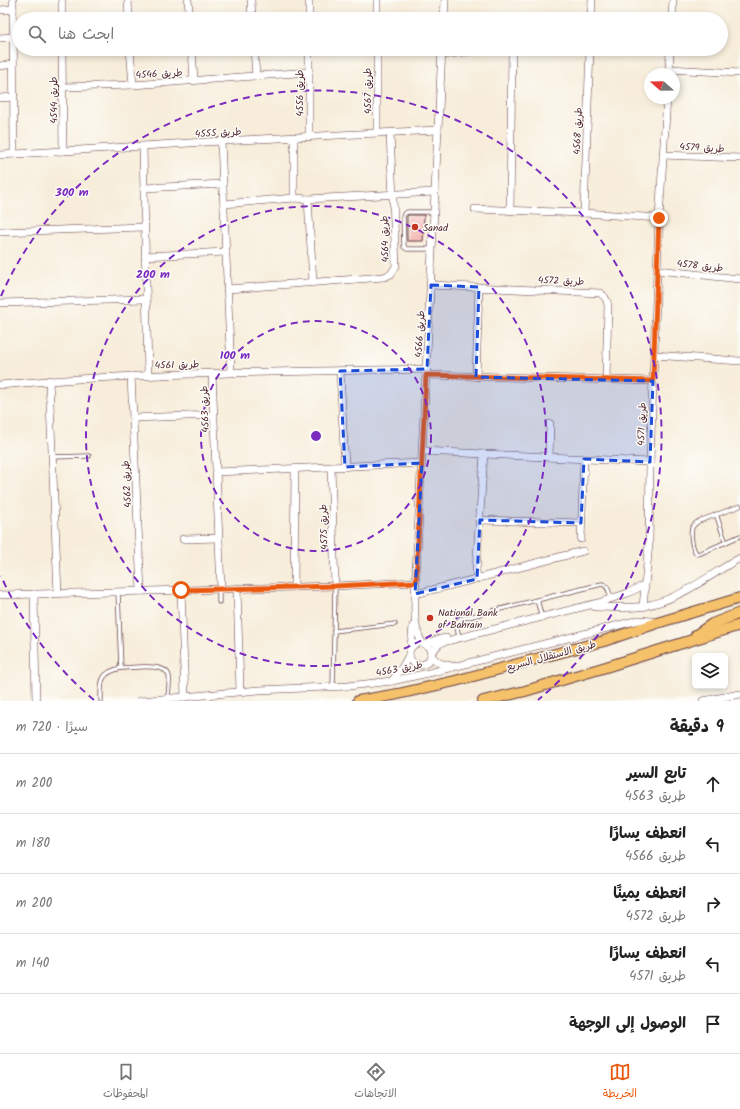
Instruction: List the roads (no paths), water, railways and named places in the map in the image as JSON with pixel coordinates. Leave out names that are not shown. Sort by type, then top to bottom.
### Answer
[{"type":"main road","name":"طريق الاستقلال السريع","points":[[358,701],[398,694],[508,667],[604,641],[656,623],[740,598]]},
{"type":"main road","points":[[687,640],[712,624],[740,613]]},
{"type":"main road","points":[[483,701],[525,691],[606,667],[687,640],[740,625]]},
{"type":"street","points":[[0,10],[14,9],[13,0]]},
{"type":"street","points":[[62,0],[62,12]]},
{"type":"street","points":[[128,0],[129,12]]},
{"type":"street","points":[[188,0],[189,12]]},
{"type":"street","points":[[251,0],[252,12]]},
{"type":"street","points":[[309,0],[309,12]]},
{"type":"street","points":[[377,0],[377,12]]},
{"type":"street","points":[[444,12],[445,0]]},
{"type":"street","points":[[591,12],[592,0]]},
{"type":"street","points":[[672,12],[673,0]]},
{"type":"street","points":[[0,38],[12,37]]},
{"type":"street","points":[[14,56],[14,154]]},
{"type":"street","name":"طريق 4544","points":[[62,56],[63,151]]},
{"type":"street","points":[[130,56],[132,85]]},
{"type":"street","points":[[192,56],[194,81]]},
{"type":"street","points":[[255,56],[256,76]]},
{"type":"street","name":"طريق 4556","points":[[309,56],[310,137]]},
{"type":"street","name":"طريق 4567","points":[[377,56],[377,134]]},
{"type":"street","name":"طريق 4566","points":[[411,647],[414,620],[423,451],[442,56]]},
{"type":"street","points":[[510,211],[512,56]]},
{"type":"street","name":"طريق 4568","points":[[584,213],[590,56]]},
{"type":"street","points":[[669,68],[670,56]]},
{"type":"street","points":[[0,66],[14,64]]},
{"type":"street","points":[[680,71],[740,73]]},
{"type":"street","name":"طريق 4546","points":[[63,87],[132,85],[309,72]]},
{"type":"street","points":[[0,98],[14,97]]},
{"type":"street","name":"طريق 4571","points":[[643,607],[649,543],[650,462],[659,218],[667,104]]},
{"type":"street","name":"طريق 4555","points":[[0,155],[438,130]]},
{"type":"street","name":"طريق 4564","points":[[227,289],[386,276],[393,272],[396,266],[390,133]]},
{"type":"street","points":[[294,138],[294,198]]},
{"type":"street","points":[[221,142],[231,372]]},
{"type":"street","points":[[143,147],[148,375]]},
{"type":"street","name":"طريق 4579","points":[[663,155],[740,158]]},
{"type":"street","points":[[144,188],[223,184]]},
{"type":"street","points":[[224,204],[294,198],[308,199],[435,192]]},
{"type":"street","points":[[308,199],[312,282]]},
{"type":"street","points":[[475,209],[584,213],[659,218]]},
{"type":"street","points":[[0,232],[144,227]]},
{"type":"street","points":[[145,256],[226,252]]},
{"type":"street","name":"طريق 4578","points":[[657,270],[740,279]]},
{"type":"street","name":"طريق 4572","points":[[431,285],[600,293],[607,300],[608,306],[606,380]]},
{"type":"street","points":[[476,376],[479,287]]},
{"type":"street","points":[[0,303],[146,299]]},
{"type":"street","points":[[654,355],[740,361]]},
{"type":"street","points":[[340,371],[345,467]]},
{"type":"street","name":"طريق 4561","points":[[0,385],[50,380],[231,372],[427,372]]},
{"type":"street","points":[[427,372],[476,376],[653,381]]},
{"type":"street","name":"طريق 4563","points":[[212,373],[220,589]]},
{"type":"street","name":"طريق 4562","points":[[131,376],[141,591]]},
{"type":"street","points":[[50,380],[58,594]]},
{"type":"street","points":[[133,418],[214,415]]},
{"type":"street","points":[[549,457],[550,424]]},
{"type":"street","points":[[423,451],[650,462]]},
{"type":"street","points":[[477,579],[484,454]]},
{"type":"street","points":[[581,538],[584,459]]},
{"type":"street","points":[[216,472],[422,463]]},
{"type":"street","name":"طريق 4575","points":[[331,468],[335,586]]},
{"type":"street","points":[[294,587],[295,469]]},
{"type":"street","points":[[480,520],[581,523]]},
{"type":"street","points":[[183,540],[219,538]]},
{"type":"street","points":[[415,594],[583,551]]},
{"type":"street","points":[[584,607],[643,607],[659,602],[678,595],[740,558]]},
{"type":"street","points":[[0,595],[335,586],[416,582]]},
{"type":"street","points":[[409,655],[411,661],[416,665],[419,666],[426,664],[430,659],[431,654],[439,644],[443,642],[584,607],[611,599],[644,585]]},
{"type":"street","points":[[237,588],[240,691]]},
{"type":"street","points":[[181,590],[185,697]]},
{"type":"street","points":[[34,594],[36,701]]},
{"type":"street","name":"طريق 4566","points":[[414,620],[417,632],[424,644]]},
{"type":"street","name":"طريق 4563","points":[[140,701],[240,691],[333,687],[392,681],[639,620],[656,623]]},
{"type":"street","points":[[392,681],[403,666],[409,655],[411,647],[416,644],[424,644],[441,638],[462,637]]},
{"type":"street","points":[[424,644],[429,647],[431,654],[439,663],[455,666]]},
{"type":"street","points":[[703,701],[740,694]]},
{"type":"lane","points":[[432,249],[407,249],[404,247],[403,217],[407,212],[434,212]]},
{"type":"lane","points":[[52,457],[90,456]]},
{"type":"lane","points":[[740,506],[699,521],[694,525],[692,532],[694,550],[699,554],[740,536]]},
{"type":"lane","points":[[716,514],[726,543]]},
{"type":"lane","points":[[462,637],[456,625],[458,620],[602,584],[606,585],[611,599]]},
{"type":"lane","points":[[333,687],[335,586]]},
{"type":"lane","points":[[219,602],[220,589]]},
{"type":"lane","points":[[118,592],[121,668]]},
{"type":"lane","points":[[537,600],[542,618]]},
{"type":"lane","points":[[334,630],[395,624]]},
{"type":"lane","points":[[101,701],[101,681],[106,674],[121,668],[158,667],[165,669],[169,675],[168,699]]},
{"type":"place","name":"Sanad","points":[[415,227]]},
{"type":"place","name":"National Bank of Bahrain","points":[[430,618]]}]
